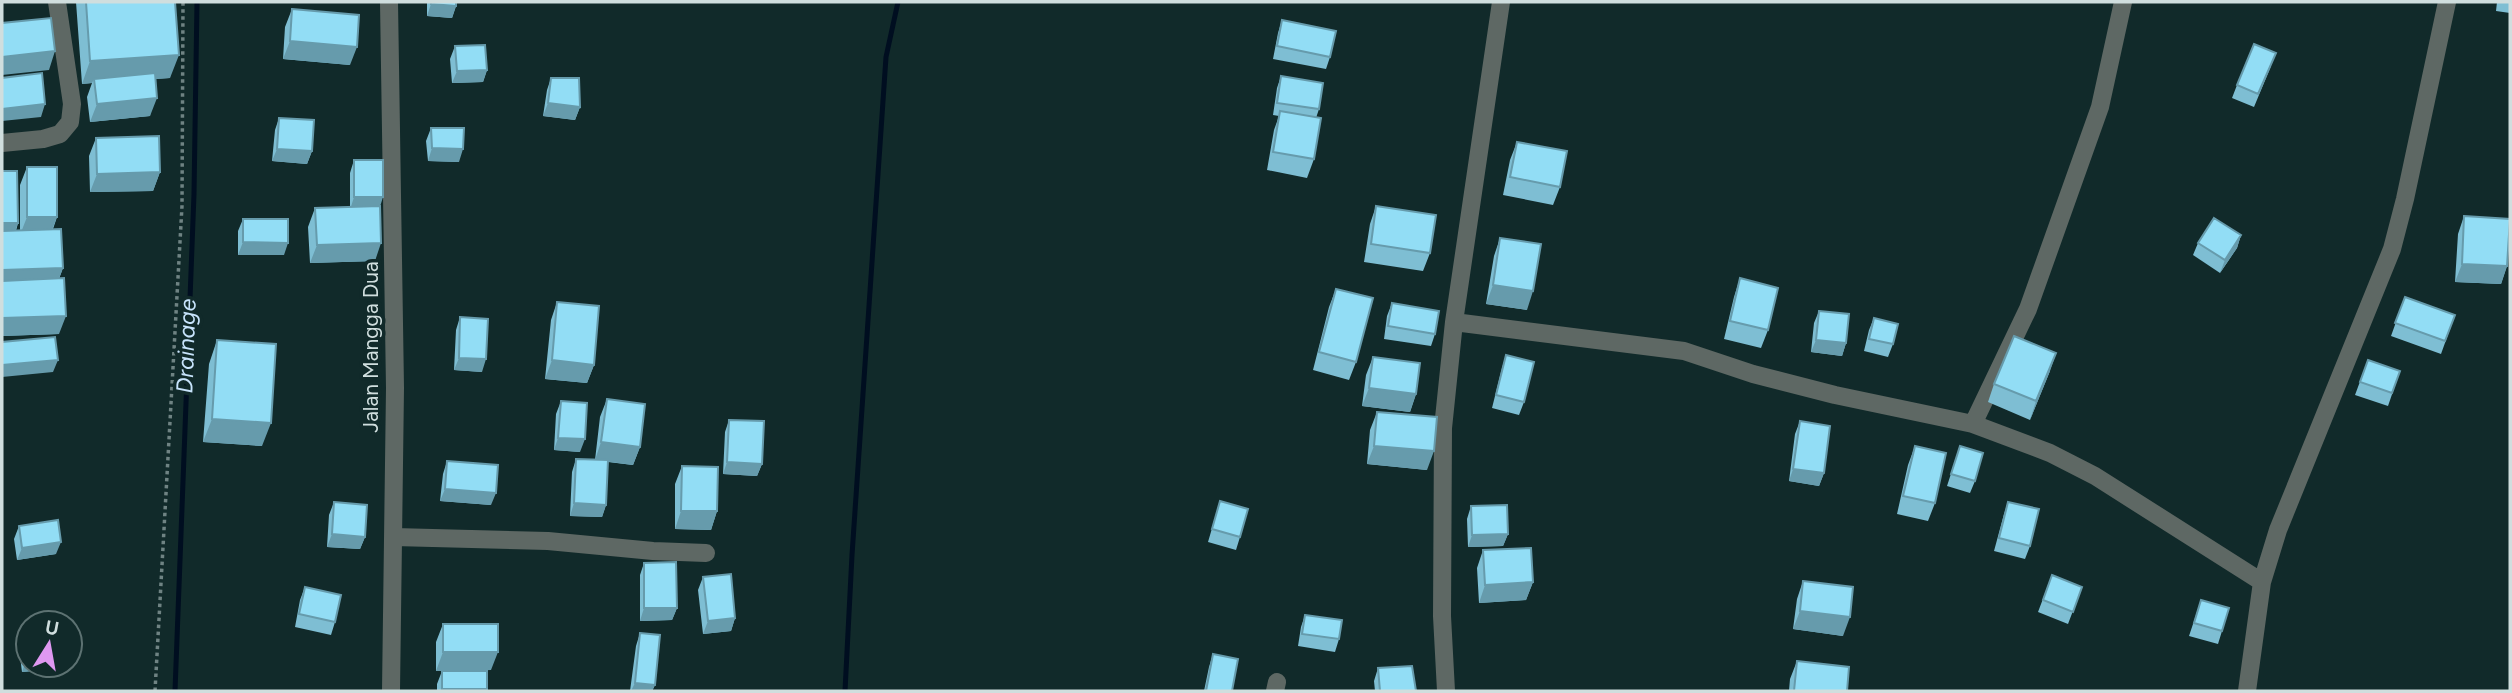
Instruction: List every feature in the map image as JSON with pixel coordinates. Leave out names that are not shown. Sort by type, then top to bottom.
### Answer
[{"type":"street","points":[[2,143],[43,139],[60,134],[70,122],[72,104],[57,2]]},
{"type":"street","name":"Jalan Mangga Dua","points":[[389,2],[395,388],[391,691]]},
{"type":"street","points":[[1446,691],[1442,616],[1443,428],[1454,322],[1501,2]]},
{"type":"street","points":[[1973,424],[2028,309],[2100,107],[2123,2]]},
{"type":"street","points":[[2247,691],[2262,582],[2278,530],[2392,249],[2447,2]]},
{"type":"street","points":[[1454,322],[1684,351],[1754,374],[1835,395],[1973,424],[2038,449],[2095,476],[2262,582]]},
{"type":"street","points":[[394,537],[548,541],[706,553]]},
{"type":"path","points":[[155,691],[182,206],[183,2]]},
{"type":"building","points":[[86,2],[175,2],[179,55],[90,61]]},
{"type":"building","points":[[456,2],[456,6],[431,4]]},
{"type":"building","points":[[292,9],[359,15],[357,47],[290,41]]},
{"type":"building","points":[[51,18],[55,51],[2,57],[2,23]]},
{"type":"building","points":[[1282,20],[1336,31],[1330,57],[1277,46]]},
{"type":"building","points":[[2254,44],[2276,53],[2258,94],[2237,85]]},
{"type":"building","points":[[485,45],[487,70],[457,71],[455,46]]},
{"type":"building","points":[[42,73],[45,104],[2,109],[2,78]]},
{"type":"building","points":[[155,73],[157,98],[97,104],[94,79]]},
{"type":"building","points":[[1281,76],[1323,83],[1319,109],[1277,103]]},
{"type":"building","points":[[551,78],[579,78],[580,107],[548,103]]},
{"type":"building","points":[[1280,111],[1321,118],[1314,159],[1273,152]]},
{"type":"building","points":[[279,118],[314,120],[312,151],[277,149]]},
{"type":"building","points":[[431,128],[464,128],[463,149],[432,148]]},
{"type":"building","points":[[159,136],[160,172],[97,174],[96,138]]},
{"type":"building","points":[[1517,142],[1567,151],[1560,187],[1510,177]]},
{"type":"building","points":[[354,160],[383,160],[383,197],[354,197]]},
{"type":"building","points":[[27,167],[57,167],[57,217],[27,217]]},
{"type":"building","points":[[2,171],[17,171],[18,223],[2,223]]},
{"type":"building","points":[[380,206],[381,243],[317,245],[315,208]]},
{"type":"building","points":[[1376,206],[1436,215],[1430,253],[1371,244]]},
{"type":"building","points":[[2464,216],[2510,219],[2507,266],[2462,264]]},
{"type":"building","points":[[2214,218],[2241,235],[2225,260],[2198,243]]},
{"type":"building","points":[[243,219],[288,219],[288,243],[243,242]]},
{"type":"building","points":[[61,229],[63,268],[2,270],[2,231]]},
{"type":"building","points":[[1500,238],[1541,244],[1533,291],[1493,285]]},
{"type":"building","points":[[64,278],[66,316],[2,318],[2,281]]},
{"type":"building","points":[[1740,278],[1778,288],[1768,330],[1730,321]]},
{"type":"building","points":[[1336,289],[1373,298],[1356,362],[1319,352]]},
{"type":"building","points":[[2405,297],[2455,315],[2445,341],[2395,323]]},
{"type":"building","points":[[557,302],[599,306],[594,365],[552,360]]},
{"type":"building","points":[[1392,303],[1439,311],[1435,334],[1388,326]]},
{"type":"building","points":[[1819,311],[1849,314],[1846,343],[1816,340]]},
{"type":"building","points":[[460,317],[488,319],[486,359],[459,358]]},
{"type":"building","points":[[1874,318],[1898,324],[1893,344],[1869,339]]},
{"type":"building","points":[[2014,336],[2056,353],[2036,401],[1994,384]]},
{"type":"building","points":[[55,337],[58,360],[2,365],[2,342]]},
{"type":"building","points":[[217,340],[276,344],[271,423],[212,419]]},
{"type":"building","points":[[1506,355],[1534,362],[1524,402],[1496,395]]},
{"type":"building","points":[[1373,357],[1420,363],[1416,394],[1369,388]]},
{"type":"building","points":[[2368,360],[2400,371],[2392,393],[2360,382]]},
{"type":"building","points":[[607,399],[645,404],[640,447],[601,442]]},
{"type":"building","points":[[561,401],[587,403],[585,439],[558,438]]},
{"type":"building","points":[[1377,412],[1437,417],[1434,451],[1374,446]]},
{"type":"building","points":[[729,420],[764,421],[762,464],[727,462]]},
{"type":"building","points":[[1800,421],[1830,426],[1824,473],[1793,469]]},
{"type":"building","points":[[1915,446],[1946,453],[1935,503],[1903,496]]},
{"type":"building","points":[[1960,446],[1983,453],[1975,481],[1951,474]]},
{"type":"building","points":[[576,459],[608,460],[606,505],[574,503]]},
{"type":"building","points":[[447,461],[498,465],[496,493],[445,489]]},
{"type":"building","points":[[682,466],[718,467],[717,511],[681,511]]},
{"type":"building","points":[[1220,501],[1248,509],[1240,537],[1212,529]]},
{"type":"building","points":[[334,502],[367,505],[365,537],[332,534]]},
{"type":"building","points":[[2008,502],[2039,509],[2030,546],[1999,538]]},
{"type":"building","points":[[1507,505],[1508,534],[1472,535],[1471,506]]},
{"type":"building","points":[[58,520],[61,542],[22,548],[19,526]]},
{"type":"building","points":[[1531,548],[1533,582],[1485,585],[1483,550]]},
{"type":"building","points":[[676,562],[677,608],[644,608],[644,563]]},
{"type":"building","points":[[731,574],[735,618],[708,621],[703,577]]},
{"type":"building","points":[[2052,575],[2082,587],[2073,612],[2043,600]]},
{"type":"building","points":[[1803,581],[1853,587],[1850,617],[1800,611]]},
{"type":"building","points":[[305,587],[341,595],[335,622],[299,614]]},
{"type":"building","points":[[2201,600],[2229,608],[2222,631],[2194,623]]},
{"type":"building","points":[[1305,615],[1342,620],[1339,639],[1302,634]]},
{"type":"building","points":[[443,624],[498,624],[498,652],[443,652]]},
{"type":"building","points":[[640,633],[660,635],[655,685],[635,683]]},
{"type":"building","points":[[1213,654],[1238,659],[1232,691],[1206,691]]},
{"type":"building","points":[[1797,661],[1849,667],[1847,691],[1794,691]]},
{"type":"building","points":[[1412,666],[1416,691],[1380,691],[1378,668]]},
{"type":"building","points":[[442,671],[487,671],[487,689],[442,689]]},
{"type":"waterway","name":"Drainage","points":[[175,691],[194,194],[197,2]]},
{"type":"waterway","points":[[845,691],[886,57],[898,2]]}]
